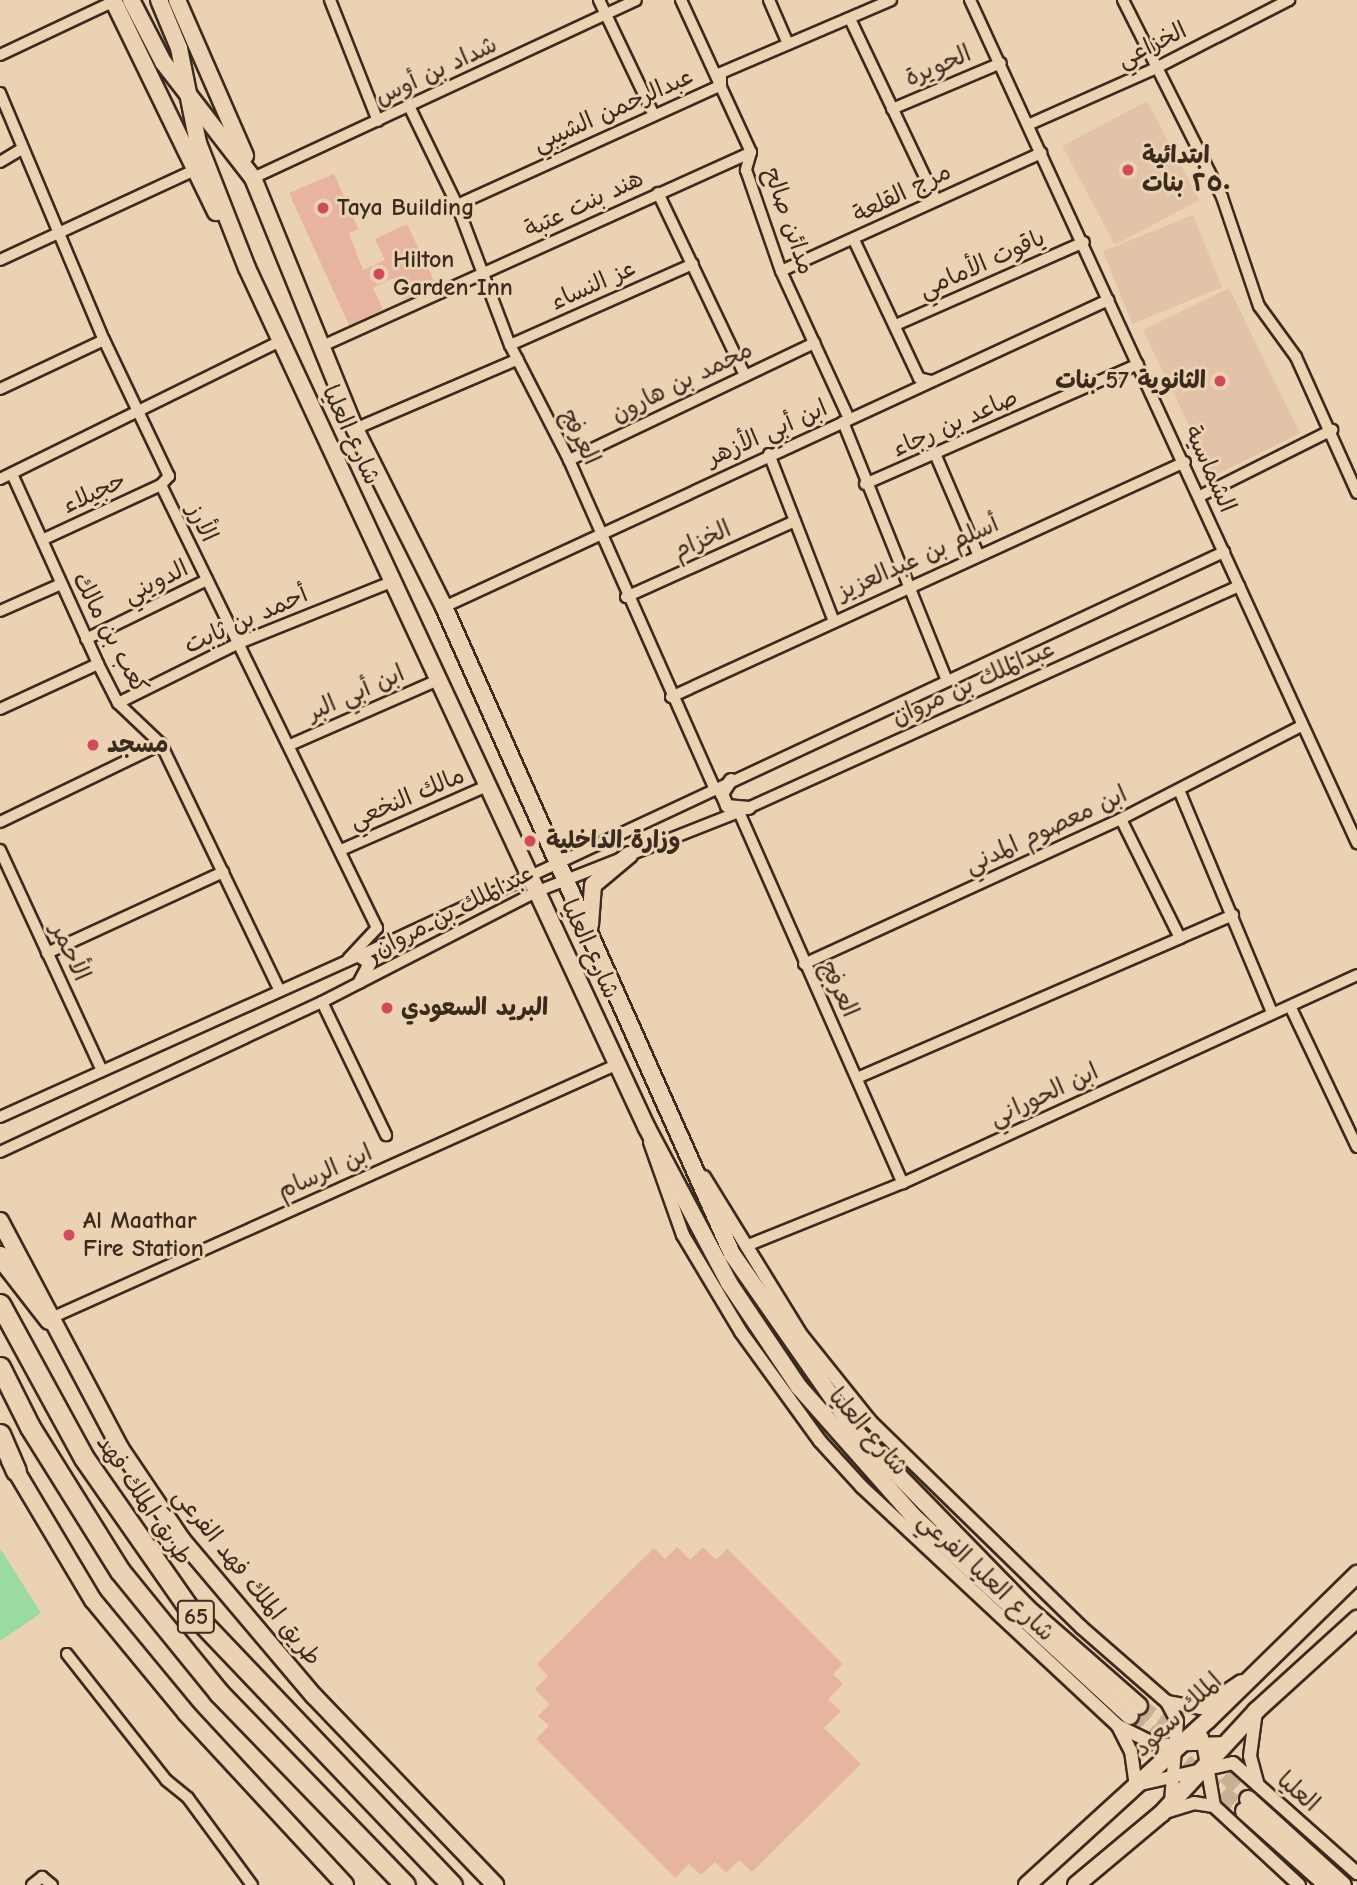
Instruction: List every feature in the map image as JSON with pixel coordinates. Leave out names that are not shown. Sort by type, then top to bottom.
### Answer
[{"type":"highway","points":[[0,1256],[49,1319]]},
{"type":"highway","name":"طريق الملك فهد","points":[[0,1304],[84,1458],[190,1610],[452,1885]]},
{"type":"highway","name":"65","points":[[0,1367],[30,1427],[120,1572],[219,1693],[405,1885]]},
{"type":"highway","points":[[0,1434],[16,1471]]},
{"type":"main road","points":[[114,0],[193,170],[247,268]]},
{"type":"main road","name":"شارع العليا","points":[[131,0],[154,48],[253,178],[355,429],[444,607],[732,1254],[857,1433],[1129,1716]]},
{"type":"main road","name":"شارع العليا","points":[[159,0],[174,32],[198,143],[247,268],[648,1128],[729,1283],[834,1430],[922,1525],[1129,1716]]},
{"type":"main road","points":[[177,0],[230,115],[253,178]]},
{"type":"main road","points":[[591,938],[588,904],[593,885],[629,855]]},
{"type":"main road","name":"طريق الملك فهد الفرعي","points":[[0,1221],[49,1319],[120,1448],[182,1540],[314,1696],[495,1885]]},
{"type":"main road","points":[[0,1444],[93,1600],[186,1713],[345,1885]]},
{"type":"main road","name":"الملك سعود","points":[[1027,1885],[1201,1726],[1357,1574]]},
{"type":"main road","name":"الملك سعود","points":[[1076,1885],[1166,1808],[1256,1711],[1357,1619]]},
{"type":"main road","points":[[1327,1885],[1246,1805],[1343,1885]]},
{"type":"street","points":[[0,55],[114,0]]},
{"type":"street","points":[[330,0],[378,121]]},
{"type":"street","points":[[599,0],[653,113]]},
{"type":"street","name":"شداد بن أوس","points":[[253,178],[636,0]]},
{"type":"street","name":"مدائن صالح","points":[[681,0],[751,152],[746,170],[781,271],[846,420],[865,484],[946,678]]},
{"type":"street","points":[[769,0],[788,44]]},
{"type":"street","name":"عبدالرحمن الشيبي","points":[[457,205],[653,113],[721,85],[720,73],[891,0]]},
{"type":"street","name":"الشماسية","points":[[970,0],[1030,124],[1108,300],[1185,462],[1301,726],[1357,843]]},
{"type":"street","points":[[1123,0],[1154,69],[1222,197],[1259,306],[1296,357],[1332,430],[1357,493]]},
{"type":"street","name":"الخزاعي","points":[[1030,124],[1154,69],[1289,0]]},
{"type":"street","points":[[850,19],[935,198]]},
{"type":"street","name":"الحويرة","points":[[892,109],[1001,63]]},
{"type":"street","name":"الأرز","points":[[0,93],[104,340],[141,408],[169,476],[161,485],[377,928],[354,958]]},
{"type":"street","name":"العرفج","points":[[409,106],[457,205],[510,345],[569,460],[626,597],[714,787]]},
{"type":"street","points":[[0,162],[22,149]]},
{"type":"street","name":"هند بنت عتبة","points":[[320,347],[751,152]]},
{"type":"street","name":"مرج القلعة","points":[[781,271],[855,240],[859,233],[935,198],[1041,153]]},
{"type":"street","points":[[0,260],[58,229],[193,170]]},
{"type":"street","points":[[658,193],[745,375]]},
{"type":"street","points":[[855,240],[898,324],[919,378],[931,381]]},
{"type":"street","name":"ياقوت الأمامي","points":[[898,324],[1084,242]]},
{"type":"street","name":"عز النساء","points":[[510,345],[693,264]]},
{"type":"street","name":"ابن أبي الأزهر","points":[[444,607],[600,531],[1108,300]]},
{"type":"street","points":[[0,389],[104,340]]},
{"type":"street","points":[[0,479],[282,340]]},
{"type":"street","name":"محمد بن هارون","points":[[569,460],[814,343]]},
{"type":"street","points":[[355,429],[518,359]]},
{"type":"street","name":"صاعد بن رجاء","points":[[865,484],[936,456],[1138,364]]},
{"type":"street","points":[[1200,496],[1332,430]]},
{"type":"street","points":[[769,454],[833,619]]},
{"type":"street","points":[[936,456],[978,554]]},
{"type":"street","name":"أسلم بن عبدالعزيز","points":[[671,697],[833,619],[1185,462]]},
{"type":"street","name":"كعب بن مالك","points":[[12,474],[44,539],[59,585],[118,703],[161,744],[279,989]]},
{"type":"street","name":"حجيلاء","points":[[44,539],[161,485]]},
{"type":"street","name":"الخزام","points":[[626,597],[795,521]]},
{"type":"street","name":"عبدالملك بن مروان","points":[[0,1117],[279,989],[354,958],[530,872],[1224,552]]},
{"type":"street","name":"الدويني","points":[[86,639],[207,580]]},
{"type":"street","name":"أحمد بن ثابت","points":[[118,703],[239,643],[394,581]]},
{"type":"street","points":[[0,611],[59,585]]},
{"type":"street","name":"عبدالملك بن مروان","points":[[0,1152],[322,1002],[538,891],[744,810],[1240,586]]},
{"type":"street","points":[[0,709],[98,664]]},
{"type":"street","name":"ابن أبي البر","points":[[290,745],[439,680]]},
{"type":"street","name":"ابن معصوم المدني","points":[[804,964],[1121,819],[1301,726]]},
{"type":"street","points":[[0,822],[161,744]]},
{"type":"street","points":[[731,780],[722,794],[727,806],[744,810]]},
{"type":"street","name":"مالك النخعي","points":[[341,850],[489,785]]},
{"type":"street","points":[[1180,790],[1272,1012]]},
{"type":"street","name":"العرفج","points":[[744,810],[804,964],[903,1183]]},
{"type":"street","points":[[1121,819],[1180,938]]},
{"type":"street","name":"الأحمر","points":[[0,850],[102,1071]]},
{"type":"street","points":[[47,953],[223,872]]},
{"type":"street","points":[[857,1078],[1233,915]]},
{"type":"street","points":[[354,958],[370,963],[360,982]]},
{"type":"street","name":"ابن الحوراني","points":[[746,1246],[903,1183],[1357,975]]},
{"type":"street","points":[[322,1002],[386,1135]]},
{"type":"street","points":[[1290,1006],[1357,1147]]},
{"type":"street","name":"ابن الرسام","points":[[49,1319],[618,1064]]},
{"type":"street","name":"شارع العليا الفرعي","points":[[687,1154],[802,1336],[885,1438],[1167,1702],[1177,1721],[1177,1746],[1174,1776],[1166,1808]]},
{"type":"street","points":[[66,1654],[166,1780],[188,1798],[252,1885]]},
{"type":"street","points":[[1167,1702],[1201,1708],[1262,1667]]},
{"type":"street","points":[[1256,1711],[1250,1756],[1258,1786]]},
{"type":"street","points":[[1129,1716],[1157,1745],[1228,1743]]},
{"type":"street","points":[[1129,1716],[1136,1785]]},
{"type":"street","points":[[1201,1726],[1204,1769],[1214,1806],[1299,1885]]},
{"type":"street","name":"العليا","points":[[1136,1785],[1233,1763],[1357,1873]]},
{"type":"street","points":[[1166,1808],[1194,1803],[1214,1806]]},
{"type":"street","points":[[32,1885],[42,1877],[52,1885]]},
{"type":"shaded area","name":"ابتدائية ٢٥٠ بنات","points":[[1147,101],[1200,200],[1115,245],[1062,146]]},
{"type":"shaded area","points":[[1193,215],[1222,287],[1132,324],[1103,251]]},
{"type":"shaded area","name":"الثانوية 57 بنات","points":[[1229,288],[1300,434],[1214,476],[1143,330]]},
{"type":"green space","points":[[0,1548],[41,1613],[0,1641]]},
{"type":"building","name":"Hilton Garden Inn","points":[[334,174],[358,229],[349,233],[363,270],[385,260],[375,239],[407,224],[436,285],[403,300],[394,278],[373,288],[383,310],[349,325],[289,193]]},
{"type":"building","points":[[677,1547],[690,1560],[703,1547],[716,1560],[727,1549],[843,1664],[833,1674],[843,1684],[828,1699],[841,1711],[824,1728],[861,1764],[752,1872],[739,1860],[726,1873],[715,1862],[701,1875],[689,1864],[675,1878],[536,1739],[549,1726],[538,1716],[550,1704],[535,1689],[548,1676],[537,1664],[654,1548],[665,1559]]},
{"type":"tunnel","points":[[1139,1706],[1186,1739]]},
{"type":"tunnel","points":[[1130,1716],[1244,1811]]},
{"type":"tunnel","points":[[1209,1758],[1248,1799]]},
{"type":"place","name":"ابتدائية ٢٥٠ بنات","points":[[1128,170]]},
{"type":"place","name":"Taya Building","points":[[323,208]]},
{"type":"place","name":"Hilton Garden Inn","points":[[379,274]]},
{"type":"place","name":"الثانوية 57 بنات","points":[[1220,381]]},
{"type":"place","name":"مسجد","points":[[93,745]]},
{"type":"place","name":"وزارة الداخلية","points":[[530,841]]},
{"type":"place","name":"البريد السعودي","points":[[387,1008]]},
{"type":"place","name":"Al Maathar Fire Station","points":[[69,1235]]}]
